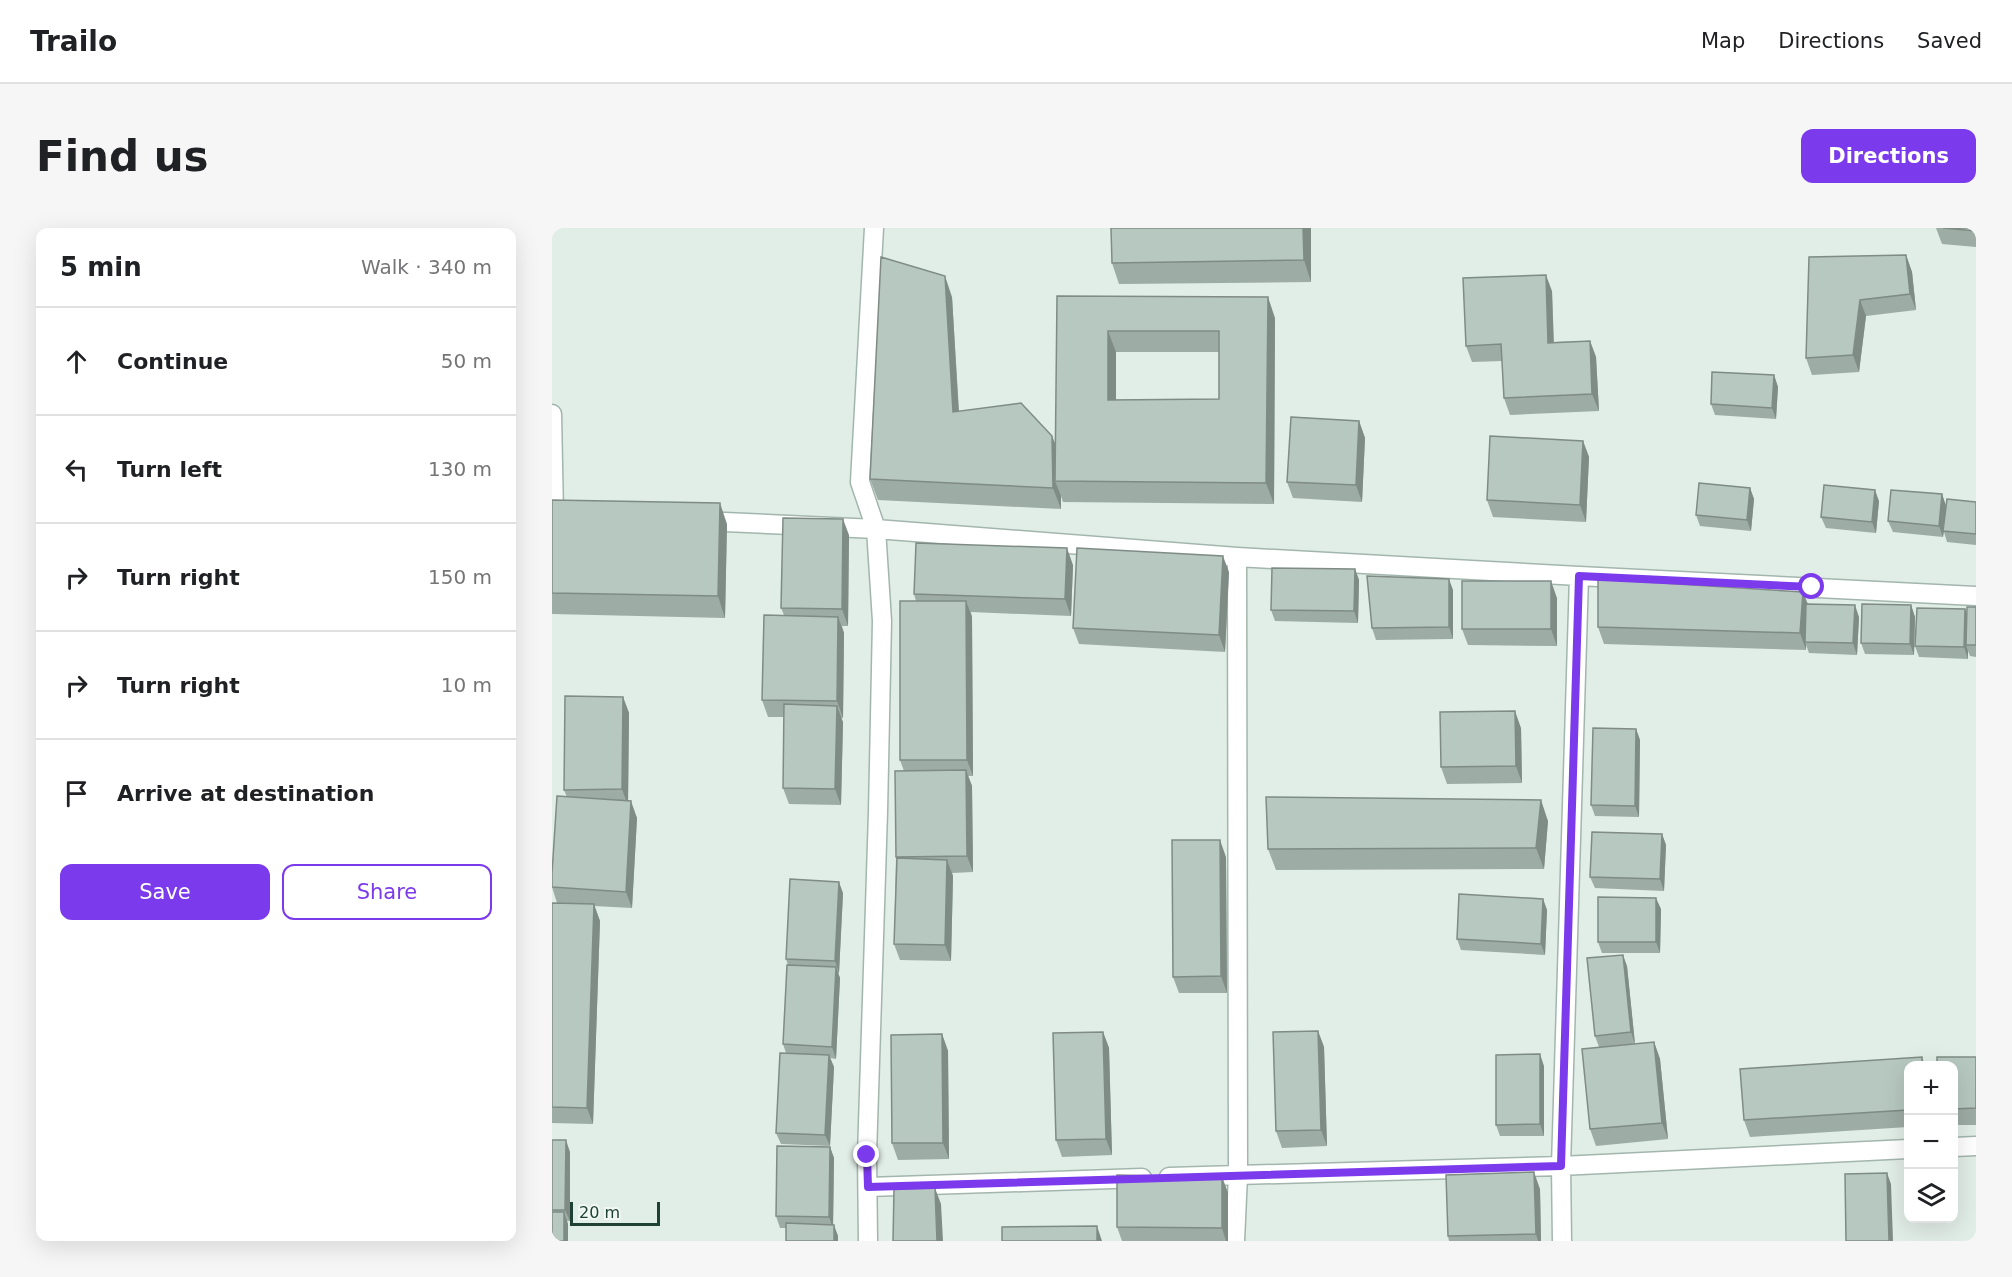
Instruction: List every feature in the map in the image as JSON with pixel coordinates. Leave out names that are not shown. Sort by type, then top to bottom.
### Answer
[{"type":"street","points":[[868,1241],[867,1155],[882,621],[876,529],[860,482],[874,228]]},
{"type":"street","points":[[552,414],[557,515]]},
{"type":"street","points":[[685,520],[876,529],[1237,557],[1976,596]]},
{"type":"street","points":[[1235,1241],[1238,1174],[1237,557]]},
{"type":"street","points":[[1562,1241],[1561,1166],[1579,576]]},
{"type":"street","points":[[1958,1147],[1976,1146]]},
{"type":"street","points":[[868,1187],[1561,1166],[1904,1149]]},
{"type":"building","points":[[1111,228],[1303,228],[1304,260],[1112,263]]},
{"type":"building","points":[[1943,228],[1976,228],[1976,231]]},
{"type":"building","points":[[1906,255],[1910,294],[1860,300],[1853,355],[1806,358],[1809,257]]},
{"type":"building","points":[[881,257],[945,276],[953,412],[1021,403],[1052,436],[1053,488],[870,479]]},
{"type":"building","points":[[1546,275],[1548,343],[1590,341],[1592,394],[1504,398],[1501,344],[1466,346],[1463,278]]},
{"type":"building","points":[[1057,296],[1268,297],[1266,483],[1055,481]],"holes":[[[1108,331],[1219,331],[1219,399],[1108,400]]]},
{"type":"building","points":[[1712,372],[1774,375],[1772,408],[1711,404]]},
{"type":"building","points":[[1291,417],[1359,421],[1356,485],[1287,482]]},
{"type":"building","points":[[1490,436],[1583,441],[1580,505],[1487,500]]},
{"type":"building","points":[[1699,483],[1750,488],[1747,520],[1696,515]]},
{"type":"building","points":[[1824,485],[1875,490],[1872,522],[1821,517]]},
{"type":"building","points":[[1891,490],[1942,494],[1939,526],[1888,521]]},
{"type":"building","points":[[1947,499],[1976,502],[1976,534],[1943,531]]},
{"type":"building","points":[[552,500],[720,503],[718,596],[552,593]]},
{"type":"building","points":[[783,518],[843,519],[842,609],[781,608]]},
{"type":"building","points":[[916,543],[1067,548],[1065,599],[914,594]]},
{"type":"building","points":[[1077,548],[1223,556],[1219,635],[1073,628]]},
{"type":"building","points":[[1272,568],[1355,569],[1354,611],[1271,610]]},
{"type":"building","points":[[1367,576],[1449,579],[1449,627],[1372,628]]},
{"type":"building","points":[[1598,579],[1803,592],[1800,633],[1598,627]]},
{"type":"building","points":[[1462,581],[1551,581],[1551,629],[1462,629]]},
{"type":"building","points":[[900,601],[966,601],[967,760],[900,760]]},
{"type":"building","points":[[1806,604],[1855,605],[1853,643],[1805,642]]},
{"type":"building","points":[[1862,604],[1911,605],[1910,644],[1861,643]]},
{"type":"building","points":[[1967,607],[1976,607],[1976,645],[1966,645]]},
{"type":"building","points":[[1917,608],[1965,609],[1964,647],[1915,646]]},
{"type":"building","points":[[764,615],[838,617],[837,701],[762,700]]},
{"type":"building","points":[[565,696],[623,697],[622,789],[564,790]]},
{"type":"building","points":[[784,704],[837,706],[835,789],[783,788]]},
{"type":"building","points":[[1515,711],[1516,766],[1441,767],[1440,712]]},
{"type":"building","points":[[1593,728],[1636,729],[1635,806],[1591,805]]},
{"type":"building","points":[[966,770],[967,856],[896,857],[895,771]]},
{"type":"building","points":[[557,796],[631,801],[626,892],[552,887]]},
{"type":"building","points":[[1266,797],[1541,800],[1536,848],[1268,849]]},
{"type":"building","points":[[1592,832],[1662,834],[1660,879],[1590,877]]},
{"type":"building","points":[[1172,840],[1220,840],[1221,976],[1173,977]]},
{"type":"building","points":[[897,858],[947,860],[945,945],[894,944]]},
{"type":"building","points":[[790,879],[839,882],[835,961],[786,959]]},
{"type":"building","points":[[1459,894],[1543,899],[1541,944],[1457,939]]},
{"type":"building","points":[[1598,897],[1656,898],[1656,942],[1598,942]]},
{"type":"building","points":[[552,903],[594,904],[587,1108],[552,1107]]},
{"type":"building","points":[[1623,955],[1631,1032],[1595,1036],[1587,958]]},
{"type":"building","points":[[787,965],[836,967],[832,1047],[783,1044]]},
{"type":"building","points":[[1318,1031],[1321,1130],[1276,1131],[1273,1032]]},
{"type":"building","points":[[1103,1032],[1106,1139],[1056,1140],[1053,1033]]},
{"type":"building","points":[[942,1034],[943,1143],[892,1143],[891,1035]]},
{"type":"building","points":[[1654,1042],[1662,1123],[1590,1129],[1582,1049]]},
{"type":"building","points":[[780,1053],[829,1055],[825,1135],[776,1133]]},
{"type":"building","points":[[1540,1054],[1540,1124],[1496,1125],[1496,1055]]},
{"type":"building","points":[[1922,1057],[1922,1061],[1904,1061],[1904,1110],[1744,1120],[1740,1069]]},
{"type":"building","points":[[1937,1057],[1976,1057],[1976,1108],[1958,1109],[1958,1061],[1937,1061]]},
{"type":"building","points":[[552,1140],[566,1140],[565,1210],[552,1210]]},
{"type":"building","points":[[777,1146],[830,1147],[829,1217],[776,1216]]},
{"type":"building","points":[[1534,1172],[1536,1234],[1448,1236],[1446,1175]]},
{"type":"building","points":[[1887,1173],[1889,1241],[1846,1241],[1845,1174]]},
{"type":"building","points":[[1117,1175],[1222,1177],[1222,1228],[1117,1227]]},
{"type":"building","points":[[935,1188],[937,1241],[893,1241],[894,1189]]},
{"type":"building","points":[[552,1212],[564,1212],[564,1241],[552,1241]]},
{"type":"building","points":[[786,1223],[834,1225],[834,1241],[786,1241]]},
{"type":"building","points":[[1097,1226],[1097,1241],[1002,1241],[1002,1227]]},
{"type":"route","points":[[867,1155],[868,1187],[1561,1166],[1579,576],[1812,587]]}]
